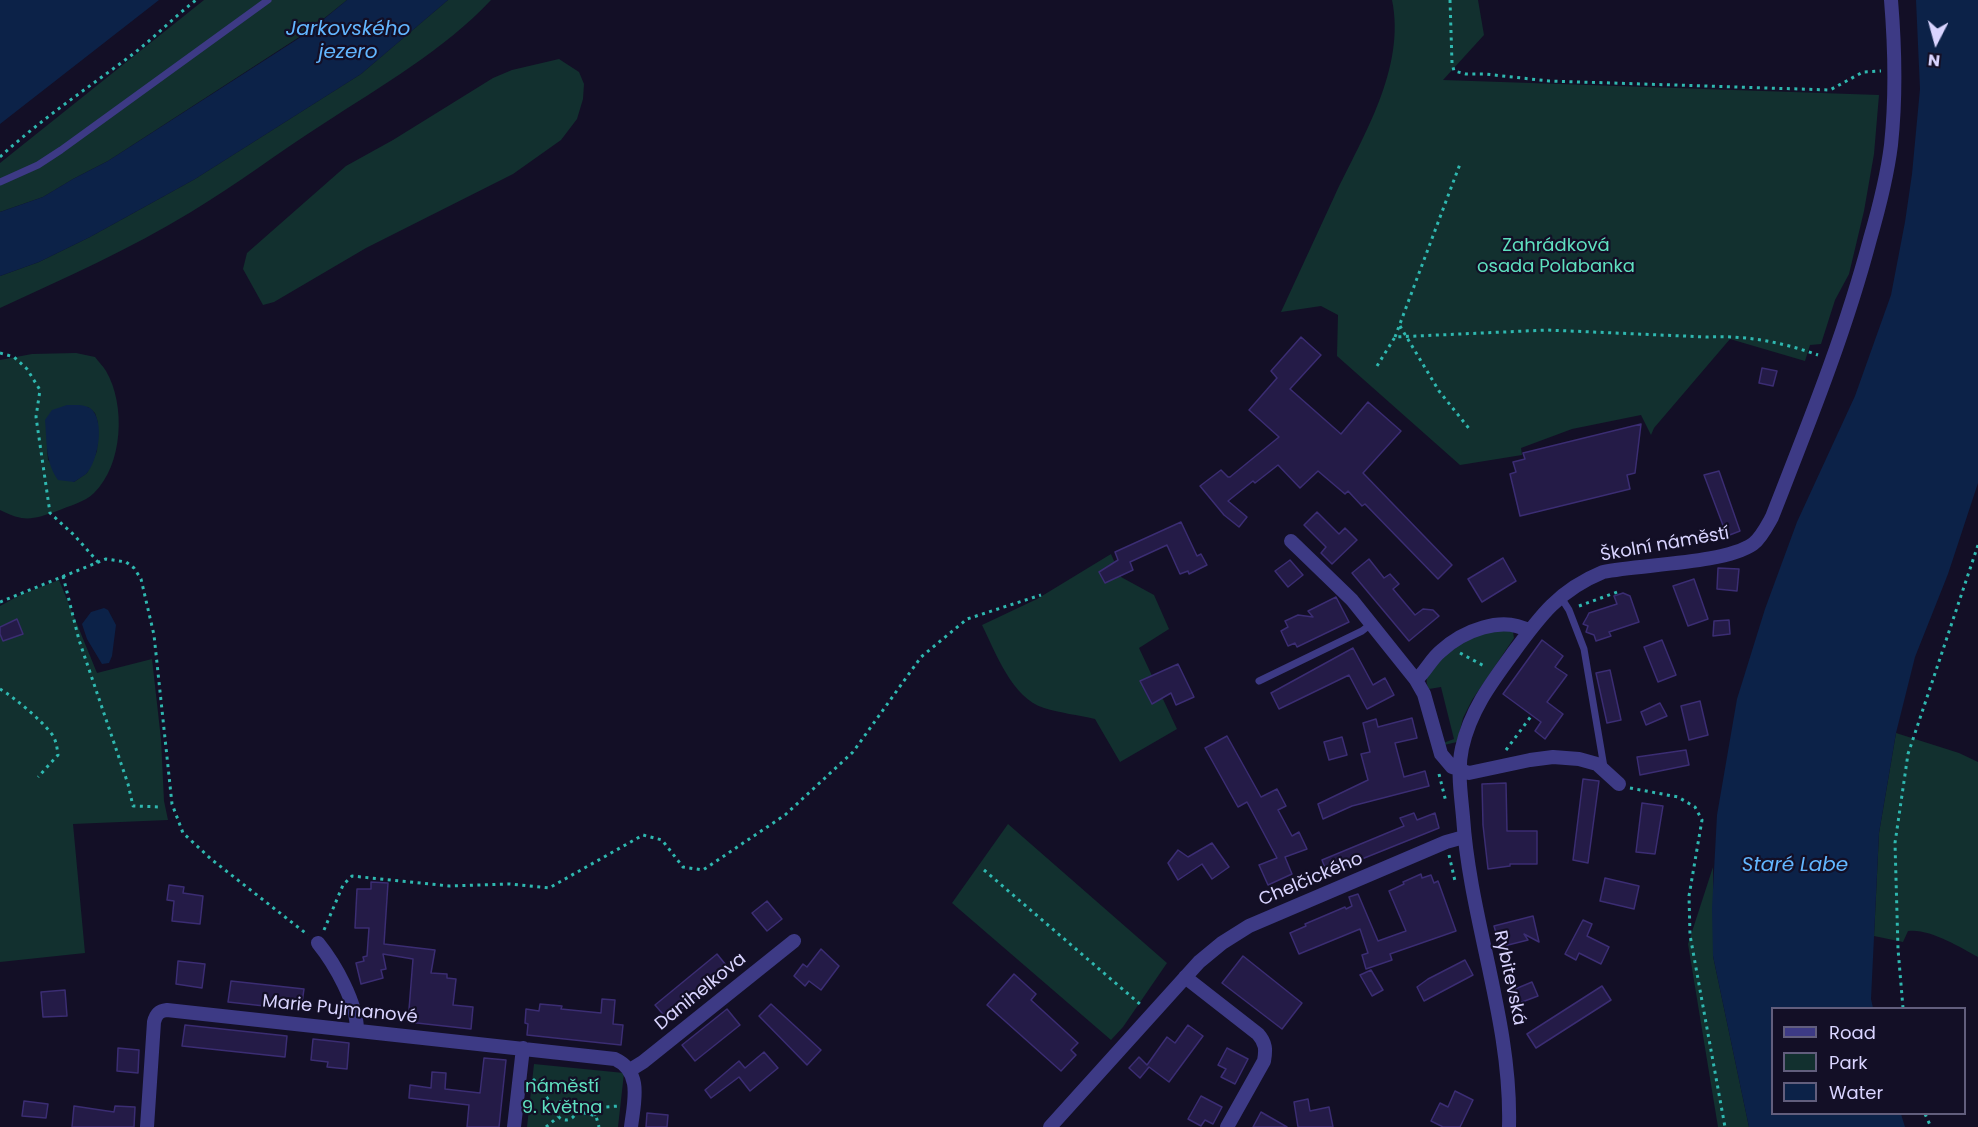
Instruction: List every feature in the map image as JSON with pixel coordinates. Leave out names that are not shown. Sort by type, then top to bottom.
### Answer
[{"type":"street","points":[[1833,361],[1858,288],[1881,199],[1890,148],[1894,71],[1891,0]]},
{"type":"street","name":"Školní náměstí","points":[[1459,771],[1461,752],[1478,704],[1529,631],[1560,596],[1586,579],[1603,572],[1717,557],[1755,542],[1772,518],[1833,361]]},
{"type":"street","points":[[1291,541],[1342,590],[1416,680],[1424,694],[1445,761],[1459,771],[1469,773],[1554,757],[1588,760],[1604,770],[1619,784]]},
{"type":"street","points":[[1416,680],[1447,645],[1466,634],[1495,625],[1516,625],[1529,631]]},
{"type":"street","name":"Rybitevská","points":[[1459,771],[1464,837],[1507,1065],[1510,1097],[1509,1127]]},
{"type":"street","name":"Chelčického","points":[[1050,1127],[1185,977],[1211,952],[1250,926],[1446,842],[1464,837]]},
{"type":"street","name":"Danihelkova","points":[[630,1070],[643,1062],[794,940]]},
{"type":"street","points":[[318,943],[332,963],[351,1003],[356,1017],[357,1030]]},
{"type":"street","points":[[1185,977],[1258,1034],[1266,1050],[1264,1061],[1227,1127]]},
{"type":"street","name":"Marie Pujmanové","points":[[147,1127],[154,1022],[159,1011],[167,1010],[608,1057],[621,1062],[630,1070]]},
{"type":"street","points":[[514,1127],[523,1048]]},
{"type":"street","points":[[630,1070],[635,1086],[631,1127]]},
{"type":"lane","points":[[0,182],[38,165],[61,150],[268,0]]},
{"type":"lane","points":[[1560,596],[1569,610],[1584,649],[1604,770]]},
{"type":"lane","points":[[1259,681],[1362,631],[1371,624]]},
{"type":"path","points":[[0,157],[50,114],[131,56],[196,0]]},
{"type":"path","points":[[1450,0],[1452,63],[1454,71],[1466,74],[1549,81],[1830,90],[1863,72],[1871,72]]},
{"type":"path","points":[[1377,366],[1395,337],[1460,164]]},
{"type":"path","points":[[1400,324],[1439,391],[1471,431]]},
{"type":"path","points":[[1395,337],[1548,330],[1730,336],[1782,343],[1833,361]]},
{"type":"path","points":[[0,353],[14,357],[27,369],[40,390],[36,417],[50,513],[98,562]]},
{"type":"path","points":[[1903,1007],[1894,843],[1908,754],[1978,545]]},
{"type":"path","points":[[0,602],[106,559],[126,562],[134,568],[141,579],[154,635],[172,804],[183,833],[211,860],[318,943],[343,885],[352,876],[449,886],[510,884],[549,888],[643,835],[662,840],[683,867],[703,870],[785,815],[853,752],[921,657],[967,619],[1041,595]]},
{"type":"path","points":[[63,576],[79,640],[128,784],[133,806],[161,807]]},
{"type":"path","points":[[1569,610],[1620,591]]},
{"type":"path","points":[[1447,645],[1498,674]]},
{"type":"path","points":[[0,688],[51,732],[56,743],[58,755],[38,777]]},
{"type":"path","points":[[1503,754],[1532,715]]},
{"type":"path","points":[[1619,784],[1678,797],[1695,807],[1702,820],[1689,896],[1690,935],[1725,1127]]},
{"type":"path","points":[[984,870],[1151,1014]]},
{"type":"path","points":[[520,1073],[534,1079],[556,1107]]},
{"type":"path","points":[[561,1101],[574,1104],[576,1112],[574,1116],[567,1120],[558,1117],[556,1107],[561,1101]]},
{"type":"path","points":[[594,1115],[610,1106],[633,1108]]},
{"type":"path","points":[[576,1112],[594,1115]]},
{"type":"path","points":[[594,1115],[599,1127]]},
{"type":"path","points":[[546,1127],[558,1117]]},
{"type":"green space","points":[[204,0],[347,0],[307,32],[108,161],[43,197],[0,212],[0,163]]},
{"type":"green space","points":[[448,0],[491,0],[453,35],[411,66],[208,202],[121,251],[0,308],[0,276],[39,262],[90,237],[195,179],[361,74]]},
{"type":"green space","name":"Zahrádková osada Polabanka","points":[[1392,0],[1478,0],[1484,35],[1443,80],[1879,95],[1874,154],[1864,211],[1849,274],[1835,300],[1821,344],[1810,345],[1805,361],[1730,339],[1654,428],[1651,435],[1641,415],[1572,429],[1521,448],[1522,455],[1460,465],[1337,356],[1338,315],[1321,306],[1281,312],[1369,125],[1388,76],[1395,25]]},
{"type":"green space","points":[[559,59],[579,72],[584,84],[583,99],[577,119],[561,140],[513,174],[366,248],[274,302],[263,305],[243,269],[247,253],[346,166],[393,140],[493,78],[512,70]]},
{"type":"green space","points":[[76,353],[95,357],[106,371],[117,400],[118,434],[111,467],[104,481],[94,493],[86,499],[41,516],[22,518],[0,510],[0,360],[32,354]],"holes":[[[88,407],[95,413],[98,423],[97,451],[87,473],[74,482],[48,460],[47,448]]]},
{"type":"green space","points":[[1111,554],[1121,577],[1154,595],[1169,629],[1139,648],[1177,729],[1120,762],[1095,719],[1044,708],[1023,695],[1006,673],[982,625],[1037,599]]},
{"type":"green space","points":[[59,580],[97,673],[152,659],[161,739],[164,801],[168,820],[73,824],[85,953],[0,962],[0,606],[22,594]]},
{"type":"green space","points":[[1501,627],[1513,632],[1514,638],[1472,700],[1463,718],[1457,742],[1444,745],[1443,743],[1454,739],[1441,687],[1429,689],[1428,675],[1437,661],[1459,644]]},
{"type":"green space","points":[[1896,733],[1959,753],[1978,762],[1978,957],[1925,932],[1908,931],[1903,942],[1874,936],[1879,833]]},
{"type":"green space","points":[[1008,824],[1167,963],[1123,1027],[1111,1040],[952,903]]},
{"type":"green space","points":[[1713,867],[1713,956],[1749,1127],[1718,1127],[1688,944]]},
{"type":"green space","name":"náměstí 9. května","points":[[534,1064],[624,1073],[618,1127],[527,1127]]},
{"type":"water","points":[[0,0],[159,0],[0,124]]},
{"type":"water","name":"Jarkovského jezero","points":[[347,0],[448,0],[361,74],[195,179],[90,237],[39,262],[0,276],[0,212],[43,197],[108,161],[307,33]]},
{"type":"water","name":"Staré Labe","points":[[1916,0],[1978,0],[1978,483],[1948,574],[1915,657],[1896,733],[1879,833],[1871,999],[1873,1007],[1771,1007],[1771,1115],[1901,1115],[1905,1127],[1749,1127],[1713,956],[1712,908],[1717,815],[1737,699],[1765,609],[1797,522],[1855,396],[1891,295],[1912,174],[1920,89]]},
{"type":"water","points":[[67,405],[82,405],[90,408],[95,414],[99,431],[94,460],[86,474],[74,482],[58,480],[51,466],[47,443],[45,420],[52,410]]},
{"type":"water","points":[[104,608],[108,610],[116,625],[112,656],[109,663],[102,664],[87,639],[82,624],[91,612]]},
{"type":"building","points":[[1301,337],[1321,355],[1290,389],[1341,434],[1368,402],[1401,431],[1363,473],[1452,565],[1438,579],[1365,504],[1362,506],[1348,491],[1345,494],[1318,471],[1300,488],[1278,465],[1255,483],[1253,481],[1228,501],[1247,517],[1239,527],[1224,515],[1200,486],[1221,470],[1230,477],[1279,437],[1249,410],[1277,378],[1271,371]]},
{"type":"building","points":[[1762,368],[1777,371],[1773,386],[1759,383]]},
{"type":"building","points":[[1641,424],[1635,473],[1627,475],[1630,489],[1520,516],[1510,474],[1516,472],[1513,462],[1525,459],[1523,453]]},
{"type":"building","points":[[1719,471],[1740,531],[1727,536],[1704,475]]},
{"type":"building","points":[[1317,512],[1339,534],[1345,528],[1357,540],[1332,564],[1321,553],[1326,547],[1304,525]]},
{"type":"building","points":[[1181,522],[1197,556],[1201,554],[1207,565],[1189,574],[1188,571],[1180,574],[1167,545],[1130,562],[1133,570],[1105,583],[1099,572],[1118,560],[1115,552]]},
{"type":"building","points":[[1503,558],[1516,581],[1482,602],[1468,579]]},
{"type":"building","points":[[1369,559],[1384,578],[1390,574],[1399,584],[1393,589],[1415,615],[1423,609],[1433,610],[1439,616],[1409,641],[1352,573]]},
{"type":"building","points":[[1290,560],[1303,575],[1288,587],[1275,571]]},
{"type":"building","points":[[1718,568],[1739,569],[1737,591],[1717,589]]},
{"type":"building","points":[[1694,579],[1708,619],[1688,626],[1673,586]]},
{"type":"building","points":[[1623,593],[1630,596],[1639,622],[1609,632],[1611,636],[1596,641],[1594,635],[1586,632],[1588,626],[1583,624],[1589,613],[1617,604],[1614,596]]},
{"type":"building","points":[[1336,597],[1349,622],[1297,647],[1295,643],[1288,646],[1281,631],[1288,627],[1285,621],[1298,615],[1313,617],[1308,611]]},
{"type":"building","points":[[17,619],[23,634],[3,641],[0,627]]},
{"type":"building","points":[[1729,620],[1730,634],[1713,636],[1714,621]]},
{"type":"building","points":[[1542,640],[1563,656],[1555,667],[1567,675],[1547,702],[1563,714],[1545,739],[1535,731],[1541,722],[1503,694]]},
{"type":"building","points":[[1662,640],[1676,675],[1658,682],[1644,647]]},
{"type":"building","points":[[1353,648],[1373,685],[1385,678],[1394,695],[1367,709],[1349,675],[1279,709],[1271,693]]},
{"type":"building","points":[[1178,664],[1194,697],[1176,705],[1171,693],[1152,704],[1140,681]]},
{"type":"building","points":[[1610,670],[1621,720],[1607,723],[1596,673]]},
{"type":"building","points":[[1700,701],[1708,735],[1689,740],[1681,706]]},
{"type":"building","points":[[1660,703],[1667,716],[1646,725],[1641,712]]},
{"type":"building","points":[[1412,718],[1417,738],[1395,743],[1404,777],[1425,771],[1429,786],[1352,806],[1323,819],[1318,804],[1368,780],[1361,754],[1370,752],[1363,723],[1376,719],[1378,727]]},
{"type":"building","points":[[1227,736],[1261,797],[1277,789],[1286,806],[1278,810],[1292,836],[1299,832],[1307,849],[1285,857],[1292,874],[1268,885],[1259,865],[1277,858],[1247,802],[1238,807],[1205,748]]},
{"type":"building","points":[[1342,737],[1347,755],[1329,760],[1324,742]]},
{"type":"building","points":[[1686,750],[1689,765],[1640,775],[1637,757]]},
{"type":"building","points":[[1583,779],[1599,781],[1588,863],[1573,860]]},
{"type":"building","points":[[1506,783],[1507,831],[1537,831],[1537,864],[1510,864],[1510,866],[1488,869],[1483,825],[1482,784]]},
{"type":"building","points":[[1642,803],[1663,806],[1655,854],[1636,852]]},
{"type":"building","points":[[1414,813],[1417,820],[1435,813],[1439,828],[1327,873],[1322,860],[1404,826],[1400,818]]},
{"type":"building","points":[[1212,843],[1229,867],[1212,879],[1202,864],[1178,880],[1168,863],[1178,850],[1188,857]]},
{"type":"building","points":[[1421,874],[1422,878],[1431,875],[1434,883],[1438,881],[1456,931],[1390,954],[1392,960],[1366,969],[1362,955],[1368,953],[1360,929],[1299,954],[1290,933],[1306,926],[1305,924],[1352,906],[1349,897],[1358,894],[1378,941],[1406,931],[1389,891]]},
{"type":"building","points":[[1605,878],[1639,886],[1634,909],[1600,901]]},
{"type":"building","points":[[371,882],[388,883],[384,944],[435,950],[431,973],[447,974],[447,978],[456,979],[453,1005],[473,1007],[471,1029],[408,1022],[413,959],[383,954],[386,969],[381,970],[383,978],[361,984],[356,963],[364,961],[363,957],[367,956],[369,928],[355,928],[357,889],[371,889]]},
{"type":"building","points":[[169,885],[184,887],[183,893],[203,896],[200,924],[172,921],[174,901],[167,900]]},
{"type":"building","points":[[767,901],[782,919],[767,931],[752,913]]},
{"type":"building","points":[[1533,916],[1539,942],[1524,934],[1528,940],[1500,947],[1494,926]]},
{"type":"building","points":[[1583,920],[1592,924],[1587,936],[1609,947],[1601,964],[1579,953],[1576,960],[1565,954]]},
{"type":"building","points":[[821,949],[839,966],[821,990],[809,981],[805,986],[794,976],[803,964],[807,967]]},
{"type":"building","points":[[717,954],[730,970],[668,1020],[655,1005]]},
{"type":"building","points":[[1243,956],[1302,1003],[1282,1029],[1222,983]]},
{"type":"building","points":[[1465,960],[1473,975],[1424,1001],[1417,987]]},
{"type":"building","points":[[178,961],[205,964],[202,988],[176,984]]},
{"type":"building","points":[[1371,970],[1383,990],[1372,996],[1360,975]]},
{"type":"building","points":[[1014,974],[1036,994],[1031,1000],[1078,1043],[1071,1050],[1076,1055],[1061,1071],[987,1005]]},
{"type":"building","points":[[231,981],[304,989],[301,1010],[228,1002]]},
{"type":"building","points":[[1532,982],[1538,996],[1514,1005],[1508,992]]},
{"type":"building","points":[[1602,986],[1611,1000],[1536,1048],[1527,1034]]},
{"type":"building","points":[[65,990],[67,1016],[43,1017],[41,992]]},
{"type":"building","points":[[602,999],[615,1000],[613,1024],[623,1025],[621,1045],[527,1035],[526,1009],[539,1011],[540,1004],[562,1006],[561,1009],[601,1013]]},
{"type":"building","points":[[771,1004],[821,1050],[807,1065],[759,1016]]},
{"type":"building","points":[[727,1009],[740,1025],[695,1061],[682,1045]]},
{"type":"building","points":[[185,1025],[287,1036],[285,1057],[182,1046]]},
{"type":"building","points":[[1188,1025],[1203,1036],[1169,1082],[1149,1067],[1140,1078],[1129,1068],[1139,1057],[1147,1065],[1167,1037],[1175,1043]]},
{"type":"building","points":[[313,1039],[349,1043],[347,1069],[327,1067],[328,1062],[311,1060]]},
{"type":"building","points":[[118,1048],[139,1050],[138,1073],[117,1071]]},
{"type":"building","points":[[1227,1048],[1248,1059],[1235,1084],[1221,1077],[1226,1069],[1218,1065]]},
{"type":"building","points":[[764,1052],[778,1068],[750,1091],[739,1077],[711,1098],[705,1090],[739,1061],[745,1068]]},
{"type":"building","points":[[484,1058],[506,1060],[499,1127],[467,1127],[469,1105],[409,1098],[410,1085],[431,1088],[432,1072],[446,1073],[445,1089],[480,1093]]},
{"type":"building","points":[[1455,1091],[1473,1100],[1460,1127],[1443,1127],[1431,1121],[1440,1103],[1448,1107]]},
{"type":"building","points":[[1201,1096],[1222,1107],[1213,1124],[1205,1120],[1201,1126],[1188,1119]]},
{"type":"building","points":[[1308,1099],[1310,1111],[1329,1107],[1333,1127],[1298,1127],[1294,1102]]},
{"type":"building","points":[[24,1101],[48,1104],[46,1118],[22,1116]]},
{"type":"building","points":[[74,1106],[114,1112],[115,1106],[135,1107],[134,1127],[72,1127]]},
{"type":"building","points":[[1261,1112],[1287,1127],[1253,1127]]},
{"type":"building","points":[[647,1113],[668,1115],[667,1127],[646,1127]]}]
